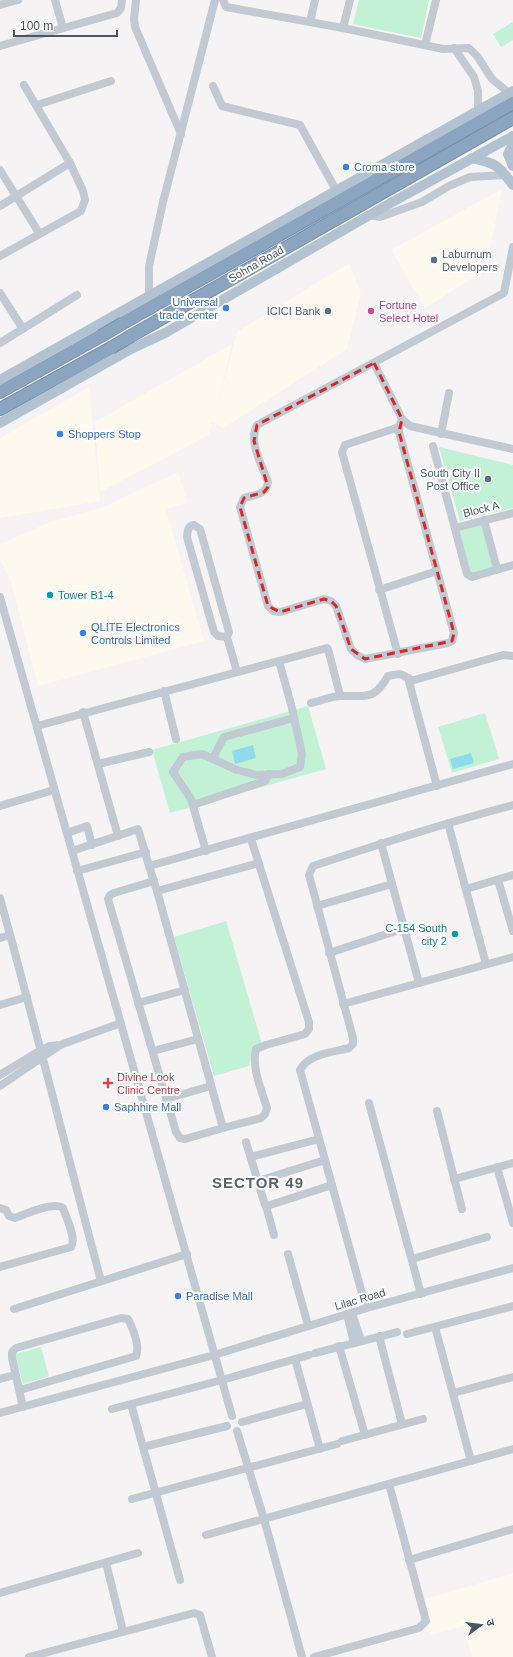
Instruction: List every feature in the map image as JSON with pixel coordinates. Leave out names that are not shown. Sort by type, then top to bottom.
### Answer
[{"type":"highway","name":"Sohna Road","points":[[0,392],[100,330],[512,95]]},
{"type":"highway","name":"Sohna Road","points":[[0,409],[115,352],[131,336],[513,118]]},
{"type":"main road","points":[[131,349],[118,320],[149,296],[478,111],[512,95]]},
{"type":"main road","points":[[0,423],[115,352],[131,349],[165,333],[369,215],[513,136]]},
{"type":"main road","points":[[513,144],[508,154],[513,166]]},
{"type":"main road","points":[[472,158],[492,163],[500,168],[513,185]]},
{"type":"main road","points":[[0,380],[100,330],[115,352]]},
{"type":"street","points":[[0,5],[18,0]]},
{"type":"street","points":[[55,0],[63,28]]},
{"type":"street","points":[[0,46],[117,13],[121,8],[122,0]]},
{"type":"street","points":[[136,0],[134,19],[135,27],[181,134]]},
{"type":"street","points":[[149,296],[149,266],[163,202],[215,0]]},
{"type":"street","points":[[223,0],[226,6],[443,49],[469,48],[492,79],[512,95]]},
{"type":"street","points":[[310,22],[315,0]]},
{"type":"street","points":[[343,28],[350,0]]},
{"type":"street","points":[[425,45],[436,0]]},
{"type":"street","points":[[454,48],[474,77],[478,91],[478,111]]},
{"type":"street","points":[[470,71],[482,64]]},
{"type":"street","points":[[37,105],[111,81]]},
{"type":"street","points":[[0,256],[81,211],[85,200],[83,191],[70,163],[24,84]]},
{"type":"street","points":[[213,86],[222,106],[300,126],[336,190]]},
{"type":"street","points":[[0,206],[70,163]]},
{"type":"street","points":[[0,170],[39,233]]},
{"type":"street","points":[[369,215],[380,217],[422,202],[448,186],[470,177],[505,175]]},
{"type":"street","points":[[402,418],[399,427],[401,441],[454,637],[452,641],[448,643],[398,654],[365,659],[357,655],[351,649],[336,606],[331,601],[324,599],[280,612],[273,611],[268,606],[240,507],[244,498],[264,492],[268,487],[268,482],[254,442],[253,432],[257,425],[504,293],[513,247]]},
{"type":"street","points":[[0,293],[23,328]]},
{"type":"street","points":[[0,343],[77,295]]},
{"type":"street","points":[[374,363],[402,418],[410,426],[513,449]]},
{"type":"street","points":[[441,434],[449,393]]},
{"type":"street","points":[[398,654],[379,590],[342,452],[345,445],[399,427]]},
{"type":"street","name":"Block A","points":[[433,446],[469,576],[472,577],[512,566],[513,575]]},
{"type":"street","name":"Block A","points":[[455,528],[513,513]]},
{"type":"street","points":[[484,520],[497,570]]},
{"type":"street","points":[[227,637],[218,636],[214,632],[188,537],[188,528],[191,526],[194,526],[200,530],[229,632],[227,637],[237,672]]},
{"type":"street","points":[[379,590],[437,571]]},
{"type":"street","points":[[0,597],[2,611],[37,726],[232,1416]]},
{"type":"street","points":[[37,726],[83,712],[328,648],[340,695]]},
{"type":"street","points":[[311,703],[340,695],[353,697],[372,694],[379,690],[388,676],[404,674],[408,678],[414,680],[503,655],[513,656]]},
{"type":"street","points":[[206,851],[191,798],[172,772],[183,757],[202,754],[237,770],[256,775],[282,774],[300,767],[302,754],[279,660]]},
{"type":"street","points":[[408,678],[437,786]]},
{"type":"street","points":[[164,691],[176,740]]},
{"type":"street","points":[[83,712],[118,836]]},
{"type":"street","points":[[213,758],[224,737],[294,718]]},
{"type":"street","points":[[98,764],[149,752]]},
{"type":"street","points":[[149,866],[251,839],[513,764]]},
{"type":"street","points":[[193,805],[265,781],[270,774]]},
{"type":"street","points":[[0,806],[54,790]]},
{"type":"street","points":[[365,1304],[300,1070],[304,1063],[311,1058],[349,1048],[353,1044],[353,1038],[309,875],[313,866],[381,843],[513,805]]},
{"type":"street","points":[[448,823],[486,964]]},
{"type":"street","points":[[66,833],[87,826],[92,844]]},
{"type":"street","points":[[72,851],[138,829],[146,852],[223,1128]]},
{"type":"street","points":[[154,881],[114,893],[110,895],[108,899],[176,1132],[180,1138],[184,1139],[261,1118],[265,1114],[267,1108],[255,1066],[254,1056],[256,1049],[305,1034],[309,1029],[309,1022],[251,839]]},
{"type":"street","points":[[381,843],[419,983]]},
{"type":"street","points":[[77,871],[146,852]]},
{"type":"street","points":[[157,891],[259,863]]},
{"type":"street","points":[[466,889],[513,876]]},
{"type":"street","points":[[498,880],[513,931]]},
{"type":"street","points":[[317,906],[392,884]]},
{"type":"street","points":[[0,898],[101,1281]]},
{"type":"street","points":[[329,953],[404,928]]},
{"type":"street","points":[[0,938],[10,935]]},
{"type":"street","points":[[343,1004],[513,956]]},
{"type":"street","points":[[138,1003],[185,990]]},
{"type":"street","points":[[0,1004],[27,997]]},
{"type":"street","points":[[0,1075],[42,1053],[121,1024]]},
{"type":"street","points":[[153,1051],[198,1039]]},
{"type":"street","points":[[0,1086],[42,1053]]},
{"type":"street","points":[[166,1098],[211,1086]]},
{"type":"street","points":[[369,1103],[421,1294]]},
{"type":"street","points":[[436,1111],[462,1209]]},
{"type":"street","points":[[251,1157],[319,1139]]},
{"type":"street","points":[[246,1142],[274,1235]]},
{"type":"street","points":[[258,1181],[325,1160]]},
{"type":"street","points":[[454,1179],[513,1163]]},
{"type":"street","points":[[497,1167],[511,1211],[513,1223]]},
{"type":"street","points":[[266,1206],[332,1186]]},
{"type":"street","points":[[0,1208],[6,1210],[9,1216],[14,1218],[53,1205],[61,1206],[74,1239],[74,1244],[71,1247],[0,1267]]},
{"type":"street","points":[[412,1259],[486,1238]]},
{"type":"street","points":[[14,1309],[187,1254]]},
{"type":"street","points":[[288,1254],[308,1326]]},
{"type":"street","name":"Lilac Road","points":[[0,1413],[214,1355],[350,1313],[513,1268]]},
{"type":"street","points":[[407,1334],[513,1306]]},
{"type":"street","points":[[350,1313],[358,1342]]},
{"type":"street","points":[[20,1390],[136,1356],[138,1349],[132,1326],[128,1319],[121,1318],[16,1348],[12,1352],[12,1358],[23,1407]]},
{"type":"street","points":[[435,1327],[471,1461]]},
{"type":"street","points":[[112,1409],[222,1380],[339,1346],[397,1332]]},
{"type":"street","points":[[378,1336],[402,1424]]},
{"type":"street","points":[[339,1346],[365,1435]]},
{"type":"street","points":[[295,1359],[320,1449]]},
{"type":"street","points":[[0,1379],[15,1375]]},
{"type":"street","points":[[453,1393],[513,1378]]},
{"type":"street","points":[[131,1404],[180,1580]]},
{"type":"street","points":[[242,1422],[307,1404]]},
{"type":"street","points":[[232,1416],[239,1416],[242,1422],[242,1426],[237,1431],[231,1430],[227,1426],[227,1419],[232,1416]]},
{"type":"street","points":[[132,1499],[320,1449],[423,1419]]},
{"type":"street","points":[[143,1447],[227,1426]]},
{"type":"street","points":[[237,1431],[247,1468],[264,1519],[302,1657]]},
{"type":"street","points":[[206,1535],[513,1449]]},
{"type":"street","points":[[314,1657],[419,1628],[426,1621],[389,1484]]},
{"type":"street","points":[[409,1560],[513,1529]]},
{"type":"street","points":[[0,1593],[138,1554]]},
{"type":"street","points":[[106,1563],[123,1631]]},
{"type":"street","points":[[29,1657],[188,1614],[198,1613],[202,1620],[212,1657]]},
{"type":"highlighted area","points":[[374,363],[402,419],[399,432],[454,633],[452,641],[365,659],[351,649],[336,606],[331,601],[324,599],[280,612],[268,606],[240,507],[244,498],[264,492],[268,487],[254,441],[257,425]]},
{"type":"shaded area","points":[[502,189],[486,270],[425,308],[391,250]]},
{"type":"shaded area","points":[[349,263],[361,293],[347,349],[223,428],[212,422],[209,435],[100,492],[95,422],[232,344],[218,403],[237,332]]},
{"type":"shaded area","points":[[89,387],[100,501],[0,518],[0,438]]},
{"type":"shaded area","points":[[178,472],[188,503],[166,509],[204,641],[38,686],[11,582],[0,560],[0,544],[50,522],[101,508]]},
{"type":"shaded area","points":[[513,1573],[513,1657],[472,1657],[464,1626],[431,1635],[422,1600]]},
{"type":"green space","points":[[359,0],[429,0],[421,38],[353,24]]},
{"type":"green space","points":[[513,22],[513,40],[501,47],[493,34]]},
{"type":"green space","points":[[439,447],[513,465],[513,508],[460,521]]},
{"type":"green space","points":[[481,523],[493,569],[471,575],[459,529]]},
{"type":"green space","points":[[308,706],[326,769],[170,813],[152,750]]},
{"type":"green space","points":[[485,713],[499,759],[452,773],[438,727]]},
{"type":"green space","points":[[226,921],[262,1044],[253,1047],[249,1066],[214,1076],[174,937]]},
{"type":"green space","points":[[41,1347],[49,1376],[23,1384],[15,1354]]},
{"type":"water","points":[[253,745],[256,758],[235,764],[232,751]]},
{"type":"water","points":[[471,753],[474,763],[453,769],[450,759]]},
{"type":"place","name":"Croma store","points":[[346,167]]},
{"type":"place","name":"Laburnum Developers","points":[[434,260]]},
{"type":"place","name":"Universal trade center","points":[[226,308]]},
{"type":"place","name":"ICICI Bank","points":[[328,311]]},
{"type":"place","name":"Fortune Select Hotel","points":[[371,311]]},
{"type":"place","name":"Shoppers Stop","points":[[60,434]]},
{"type":"place","name":"South City II Post Office","points":[[488,479]]},
{"type":"place","name":"Tower B1-4","points":[[50,595]]},
{"type":"place","name":"QLITE Electronics Controls Limited","points":[[83,633]]},
{"type":"place","name":"C-154 South city 2","points":[[455,934]]},
{"type":"place","name":"Divine Look Clinic Centre","points":[[108,1083]]},
{"type":"place","name":"Saphhire Mall","points":[[106,1107]]},
{"type":"place","name":"Paradise Mall","points":[[178,1296]]},
{"type":"district","name":"SECTOR 49","points":[[258,1182]]}]
